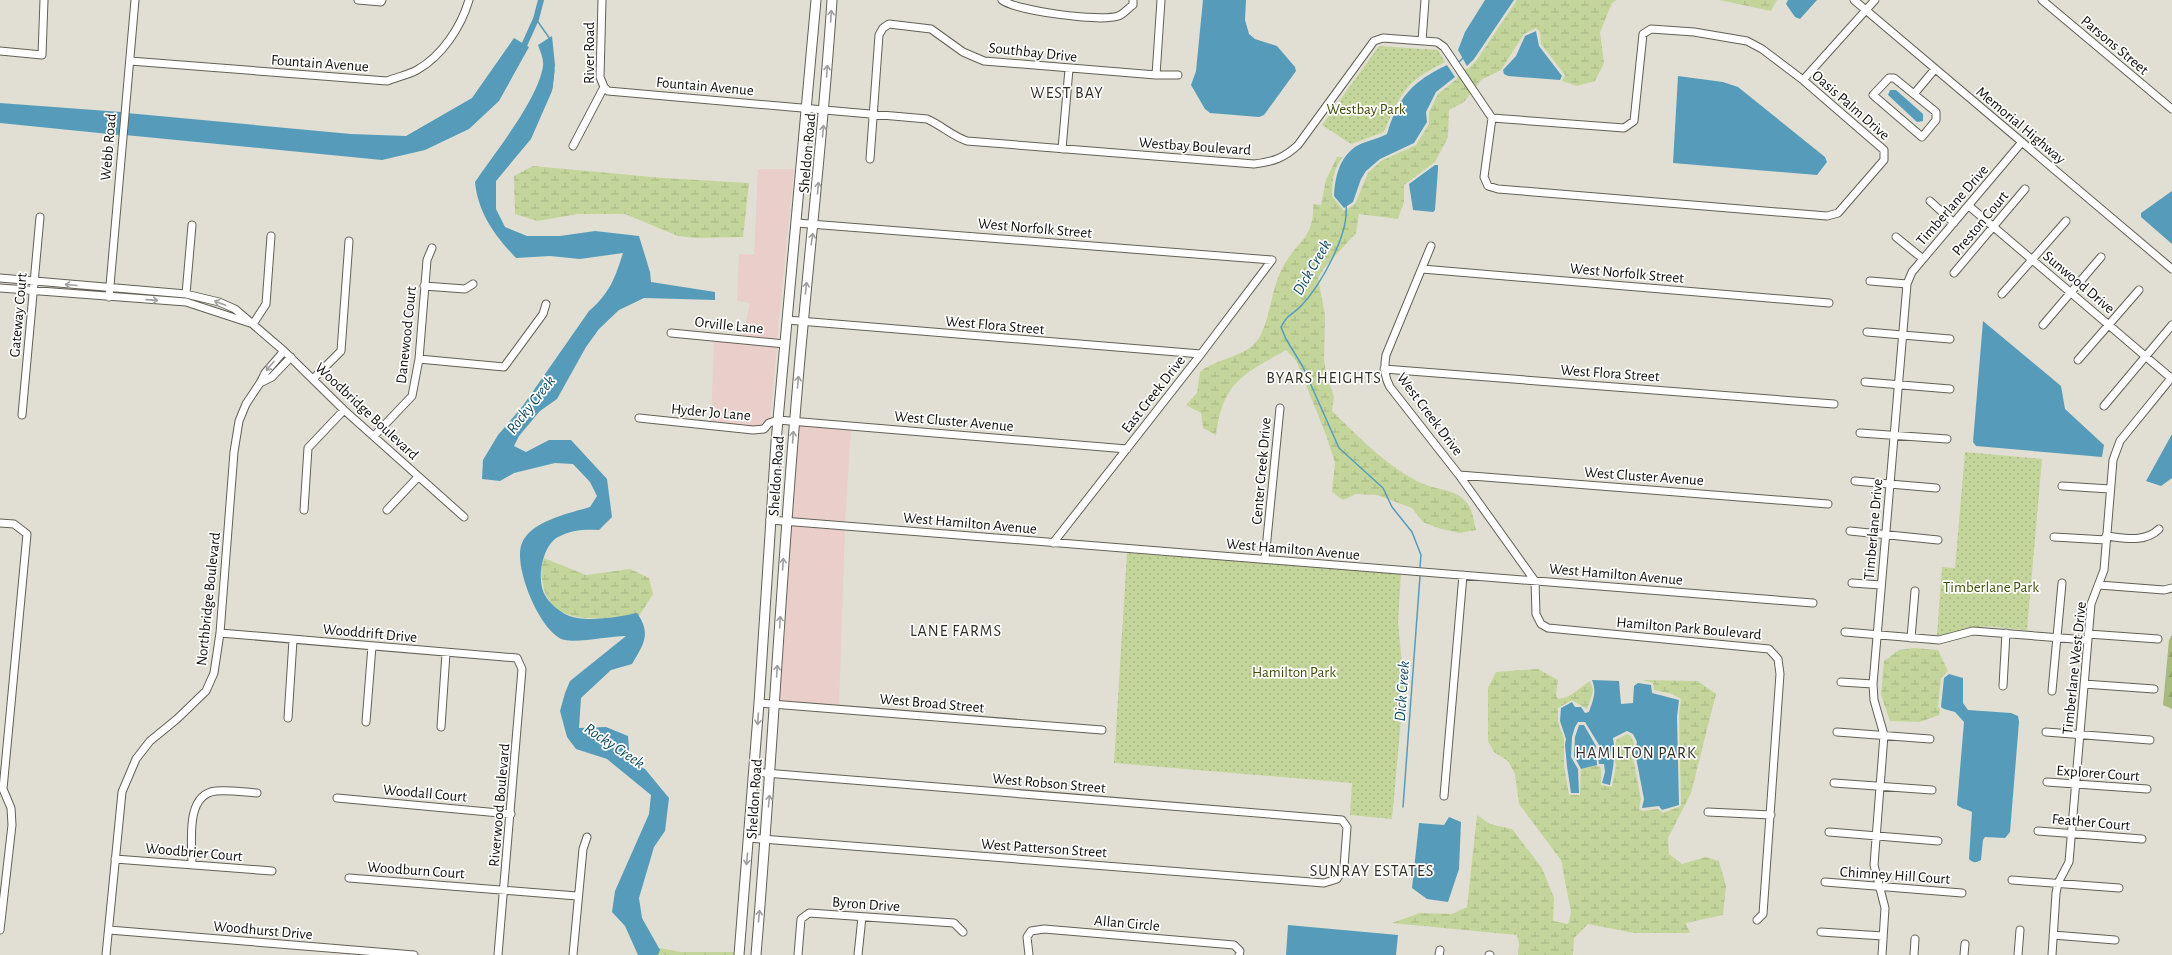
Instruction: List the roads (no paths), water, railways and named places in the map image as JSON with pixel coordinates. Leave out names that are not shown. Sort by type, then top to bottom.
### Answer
[{"type":"main road","name":"Sheldon Road","points":[[739,955],[754,772],[778,420],[816,0]]},
{"type":"main road","name":"Sheldon Road","points":[[756,955],[771,774],[794,421],[802,322],[814,224],[825,110],[832,0]]},
{"type":"main road","points":[[765,602],[781,603]]},
{"type":"street","points":[[0,51],[42,55],[44,0]]},
{"type":"street","name":"Webb Road","points":[[109,297],[135,0]]},
{"type":"street","points":[[358,0],[381,2],[382,0]]},
{"type":"street","name":"Fountain Avenue","points":[[130,61],[387,81],[416,70],[443,49],[464,16],[469,0]]},
{"type":"street","name":"River Road","points":[[573,146],[604,88],[600,77],[602,0]]},
{"type":"street","points":[[1002,0],[1022,9],[1105,19],[1120,16],[1132,5],[1133,0]]},
{"type":"street","points":[[1156,75],[1160,0]]},
{"type":"street","points":[[1422,41],[1425,0]]},
{"type":"street","name":"Memorial Highway","points":[[1854,0],[2172,269]]},
{"type":"street","points":[[1803,80],[1865,10],[1876,0]]},
{"type":"street","name":"Parsons Street","points":[[2042,0],[2172,109]]},
{"type":"street","name":"Southbay Drive","points":[[870,159],[879,35],[883,28],[889,24],[931,28],[963,52],[984,61],[1156,75],[1178,74]]},
{"type":"street","name":"Oasis Palm Drive","points":[[1651,29],[1694,32],[1747,41],[1762,49],[1803,80],[1884,150],[1884,160],[1838,213],[1826,216],[1498,189],[1488,186],[1484,177],[1492,118],[1624,128],[1634,121],[1643,34],[1651,29]]},
{"type":"street","name":"Westbay Boulevard","points":[[806,107],[927,119],[937,123],[953,136],[967,141],[1254,164],[1273,162],[1287,156],[1298,146],[1374,42],[1383,38],[1437,42],[1444,47],[1492,118]]},
{"type":"street","points":[[1062,149],[1068,69]]},
{"type":"street","points":[[1914,94],[1935,69]]},
{"type":"street","points":[[1892,78],[1914,94],[1936,114],[1936,120],[1922,137],[1873,96],[1886,79],[1892,78]]},
{"type":"street","name":"Fountain Avenue","points":[[604,88],[608,91],[806,107]]},
{"type":"street","name":"Timberlane Drive","points":[[1882,955],[1886,908],[1874,865],[1884,735],[1874,700],[1873,684],[1907,284],[1912,272],[2022,142]]},
{"type":"street","name":"Preston Court","points":[[1954,273],[2026,189]]},
{"type":"street","points":[[1930,201],[1954,223]]},
{"type":"street","name":"Sunwood Drive","points":[[1969,206],[2172,378]]},
{"type":"street","name":"Gateway Court","points":[[22,415],[40,217]]},
{"type":"street","points":[[2002,294],[2066,221]]},
{"type":"street","name":"West Norfolk Street","points":[[797,223],[1272,260]]},
{"type":"street","points":[[186,294],[192,226]]},
{"type":"street","points":[[253,324],[266,304],[271,236]]},
{"type":"street","points":[[1896,237],[1923,259]]},
{"type":"street","points":[[313,379],[341,351],[348,241]]},
{"type":"street","name":"West Creek Drive","points":[[1431,246],[1386,355],[1384,369],[1390,387],[1459,475],[1535,581]]},
{"type":"street","name":"Danewood Court","points":[[374,436],[412,396],[419,359],[427,260],[432,248]]},
{"type":"street","points":[[2042,325],[2100,257]]},
{"type":"street","name":"East Creek Drive","points":[[1053,543],[1201,354],[1272,260]]},
{"type":"street","name":"West Norfolk Street","points":[[1422,269],[1829,303]]},
{"type":"street","name":"Woodbridge Boulevard","points":[[0,278],[186,294],[219,302],[235,309],[291,357],[344,410],[464,517]]},
{"type":"street","points":[[1870,281],[1907,284]]},
{"type":"street","points":[[424,286],[465,289],[473,284]]},
{"type":"street","name":"Woodbridge Boulevard","points":[[0,288],[186,302],[253,324]]},
{"type":"street","points":[[2078,360],[2139,290]]},
{"type":"street","points":[[419,359],[504,367],[543,314],[546,304]]},
{"type":"street","name":"West Flora Street","points":[[787,320],[1201,354]]},
{"type":"street","points":[[2104,406],[2172,325]]},
{"type":"street","points":[[1867,332],[1950,339]]},
{"type":"street","name":"Orville Lane","points":[[671,333],[785,344]]},
{"type":"street","name":"Northbridge Boulevard","points":[[106,955],[114,859],[122,792],[127,774],[150,741],[177,719],[206,691],[214,673],[220,633],[237,435],[246,404],[265,373],[284,351]]},
{"type":"street","name":"Northbridge Boulevard","points":[[260,383],[272,378],[291,357]]},
{"type":"street","name":"West Flora Street","points":[[1384,369],[1834,404]]},
{"type":"street","name":"Timberlane West Drive","points":[[2052,955],[2056,893],[2058,883],[2069,862],[2091,604],[2104,570],[2113,460],[2120,441],[2172,378]]},
{"type":"street","points":[[1864,382],[1950,389]]},
{"type":"street","name":"Center Creek Drive","points":[[1265,560],[1280,408]]},
{"type":"street","points":[[304,510],[308,448],[344,410]]},
{"type":"street","name":"Hyder Jo Lane","points":[[639,418],[753,430],[764,428],[769,422],[778,420]]},
{"type":"street","name":"West Cluster Avenue","points":[[778,420],[1127,449]]},
{"type":"street","points":[[1860,433],[1947,439]]},
{"type":"street","name":"West Cluster Avenue","points":[[1459,475],[1828,504]]},
{"type":"street","points":[[387,510],[418,477]]},
{"type":"street","points":[[1855,481],[1936,488]]},
{"type":"street","points":[[2062,486],[2110,489]]},
{"type":"street","name":"West Hamilton Avenue","points":[[770,520],[1813,603]]},
{"type":"street","points":[[0,523],[14,524],[27,534],[2,789],[10,808],[12,825],[0,930]]},
{"type":"street","points":[[2054,537],[2144,539],[2152,536],[2159,529]]},
{"type":"street","points":[[1850,531],[1938,540]]},
{"type":"street","points":[[1444,796],[1463,575]]},
{"type":"street","name":"Hamilton Park Boulevard","points":[[1535,581],[1536,614],[1541,624],[1548,628],[1769,649],[1778,659],[1780,674],[1771,815],[1763,914],[1757,920]]},
{"type":"street","points":[[1852,583],[1881,585]]},
{"type":"street","points":[[2052,691],[2062,583]]},
{"type":"street","points":[[2099,585],[2164,590],[2172,588]]},
{"type":"street","points":[[1911,638],[1915,590]]},
{"type":"street","points":[[1844,632],[1939,640],[1973,631],[2056,637],[2158,639]]},
{"type":"street","name":"Wooddrift Drive","points":[[220,633],[517,658]]},
{"type":"street","points":[[2003,686],[2006,633]]},
{"type":"street","points":[[288,718],[293,640]]},
{"type":"street","points":[[366,722],[372,646]]},
{"type":"street","points":[[441,727],[446,653]]},
{"type":"street","name":"Riverwood Boulevard","points":[[498,955],[505,890],[522,670],[517,658]]},
{"type":"street","points":[[1841,682],[1873,684]]},
{"type":"street","points":[[2084,684],[2154,689]]},
{"type":"street","name":"West Broad Street","points":[[759,703],[1102,730]]},
{"type":"street","points":[[1837,732],[1930,739]]},
{"type":"street","points":[[2046,732],[2150,740]]},
{"type":"street","name":"West Robson Street","points":[[754,772],[1342,820],[1347,827],[1344,867],[1337,879]]},
{"type":"street","name":"Explorer Court","points":[[2047,782],[2147,789]]},
{"type":"street","points":[[1834,783],[1880,785],[1932,790]]},
{"type":"street","points":[[192,864],[193,818],[198,803],[205,794],[216,791],[257,793]]},
{"type":"street","name":"Woodall Court","points":[[337,798],[511,814]]},
{"type":"street","points":[[1708,812],[1771,815]]},
{"type":"street","name":"Feather Court","points":[[2038,831],[2142,839]]},
{"type":"street","points":[[1829,832],[1938,841]]},
{"type":"street","points":[[572,955],[582,849],[587,837]]},
{"type":"street","name":"West Patterson Street","points":[[749,838],[1324,883],[1337,879]]},
{"type":"street","name":"Woodbrier Court","points":[[114,859],[272,871]]},
{"type":"street","name":"Woodburn Court","points":[[349,878],[577,896]]},
{"type":"street","points":[[2012,880],[2119,888]]},
{"type":"street","name":"Chimney Hill Court","points":[[1825,882],[1962,893]]},
{"type":"street","name":"Byron Drive","points":[[798,955],[801,919],[809,912],[954,924],[963,932]]},
{"type":"street","points":[[858,955],[862,917]]},
{"type":"street","name":"Allan Circle","points":[[1029,955],[1027,937],[1031,931],[1044,929],[1234,945],[1240,950],[1239,955]]},
{"type":"street","name":"Woodhurst Drive","points":[[109,930],[414,955]]},
{"type":"street","points":[[2018,955],[2020,930]]},
{"type":"street","points":[[1821,932],[1883,936]]},
{"type":"street","points":[[2053,935],[2115,940]]},
{"type":"street","points":[[1914,955],[1915,939]]},
{"type":"street","points":[[1964,955],[1965,944]]},
{"type":"water","points":[[1203,0],[1246,0],[1245,20],[1249,34],[1255,39],[1277,46],[1295,67],[1296,71],[1264,115],[1259,117],[1210,113],[1205,109],[1191,85],[1196,71]]},
{"type":"water","points":[[1485,0],[1514,0],[1474,59],[1467,66],[1458,50],[1465,32]]},
{"type":"water","points":[[1788,0],[1817,0],[1800,19],[1795,17],[1786,4]]},
{"type":"water","points":[[1536,31],[1539,46],[1562,76],[1560,80],[1508,76],[1504,74],[1503,70],[1516,56],[1525,36]]},
{"type":"water","points":[[552,36],[555,65],[552,91],[531,139],[496,181],[496,209],[505,227],[527,236],[560,236],[595,231],[639,236],[650,272],[651,282],[715,292],[715,300],[644,298],[619,310],[599,329],[586,347],[557,399],[540,411],[519,436],[514,446],[526,452],[549,440],[571,440],[607,479],[612,517],[599,530],[573,531],[552,541],[544,555],[541,581],[542,589],[549,601],[567,615],[583,619],[592,619],[611,618],[637,613],[642,620],[645,633],[640,651],[632,664],[611,670],[581,698],[579,728],[606,727],[628,736],[630,762],[645,769],[669,798],[665,831],[654,847],[639,898],[642,918],[660,950],[658,955],[638,955],[625,926],[612,912],[615,891],[649,814],[651,795],[607,759],[576,749],[567,737],[560,711],[570,681],[626,636],[571,641],[565,640],[556,635],[547,626],[538,613],[525,582],[521,567],[520,553],[522,543],[527,535],[534,529],[552,519],[590,507],[597,496],[590,482],[573,464],[555,463],[514,473],[500,481],[482,479],[483,460],[498,435],[522,407],[589,311],[607,291],[614,278],[623,253],[580,259],[550,256],[516,258],[501,241],[489,223],[480,204],[475,182],[525,110],[539,80],[543,66],[538,45]]},
{"type":"water","points":[[514,38],[529,47],[499,101],[469,129],[425,150],[382,160],[125,135],[127,113],[351,134],[406,136],[472,98]]},
{"type":"water","points":[[1447,65],[1455,77],[1436,92],[1426,112],[1427,122],[1414,143],[1380,159],[1366,171],[1361,179],[1353,202],[1344,208],[1334,196],[1335,182],[1345,157],[1358,145],[1387,134],[1396,110],[1408,92],[1425,77]]},
{"type":"water","points":[[1678,76],[1723,82],[1738,87],[1825,157],[1827,162],[1817,175],[1673,163]]},
{"type":"water","points":[[1890,90],[1896,90],[1923,114],[1923,121],[1917,122],[1888,95]]},
{"type":"water","points":[[0,103],[121,112],[119,135],[0,123]]},
{"type":"water","points":[[1435,165],[1438,165],[1438,169],[1435,210],[1433,212],[1413,210],[1409,184]]},
{"type":"water","points":[[2172,191],[2172,244],[2141,217],[2141,213]]},
{"type":"water","points":[[1983,321],[2061,386],[2065,409],[2104,445],[2102,457],[1976,446],[1973,442]]},
{"type":"water","points":[[2172,434],[2172,478],[2161,486],[2146,481]]},
{"type":"water","points":[[1949,674],[1963,678],[1963,703],[1968,710],[2011,713],[2018,716],[2019,722],[2010,832],[2005,838],[1985,837],[1983,840],[1981,860],[1976,862],[1969,859],[1972,812],[1957,805],[1964,722],[1955,712],[1941,707],[1944,678]]},
{"type":"water","points":[[1592,680],[1619,681],[1621,704],[1633,703],[1634,686],[1638,683],[1651,685],[1652,693],[1679,700],[1677,717],[1679,805],[1662,810],[1659,806],[1642,808],[1644,799],[1635,752],[1637,742],[1633,734],[1627,731],[1613,738],[1614,755],[1610,785],[1602,783],[1605,772],[1604,764],[1599,764],[1597,750],[1599,745],[1585,722],[1578,722],[1572,737],[1571,757],[1578,769],[1579,793],[1571,793],[1565,745],[1566,739],[1560,721],[1561,708],[1572,702],[1575,707],[1581,707],[1585,713],[1589,712],[1594,692]]},
{"type":"water","points":[[1579,725],[1584,725],[1596,746],[1595,751],[1597,765],[1581,769],[1574,756],[1575,737]]},
{"type":"water","points":[[1449,817],[1461,822],[1459,869],[1448,902],[1427,899],[1412,888],[1419,823],[1444,825]]},
{"type":"water","points":[[1288,925],[1398,935],[1396,955],[1286,955]]},
{"type":"waterway","points":[[522,50],[536,19],[541,0]]},
{"type":"waterway","name":"Rocky Creek","points":[[536,19],[550,39]]},
{"type":"waterway","name":"Dick Creek","points":[[1459,62],[1464,57]]},
{"type":"waterway","name":"Rocky Creek","points":[[552,88],[554,70]]},
{"type":"waterway","name":"Dick Creek","points":[[1346,206],[1346,218],[1343,231],[1325,272],[1309,296],[1299,308],[1286,319],[1281,327],[1286,339],[1303,367],[1339,448],[1383,488],[1392,507],[1412,532],[1421,555],[1420,567]]},
{"type":"waterway","name":"Dick Creek","points":[[1403,807],[1420,576]]},
{"type":"district","name":"WEST BAY","points":[[1067,92]]},
{"type":"district","name":"BYARS HEIGHTS","points":[[1324,377]]},
{"type":"district","name":"LANE FARMS","points":[[956,630]]},
{"type":"district","name":"HAMILTON PARK","points":[[1636,752]]},
{"type":"district","name":"SUNRAY ESTATES","points":[[1372,870]]},
{"type":"park label","name":"Westbay Park","points":[[1366,109]]},
{"type":"park label","name":"Timberlane Park","points":[[1991,587]]},
{"type":"park label","name":"Hamilton Park","points":[[1294,672]]}]
